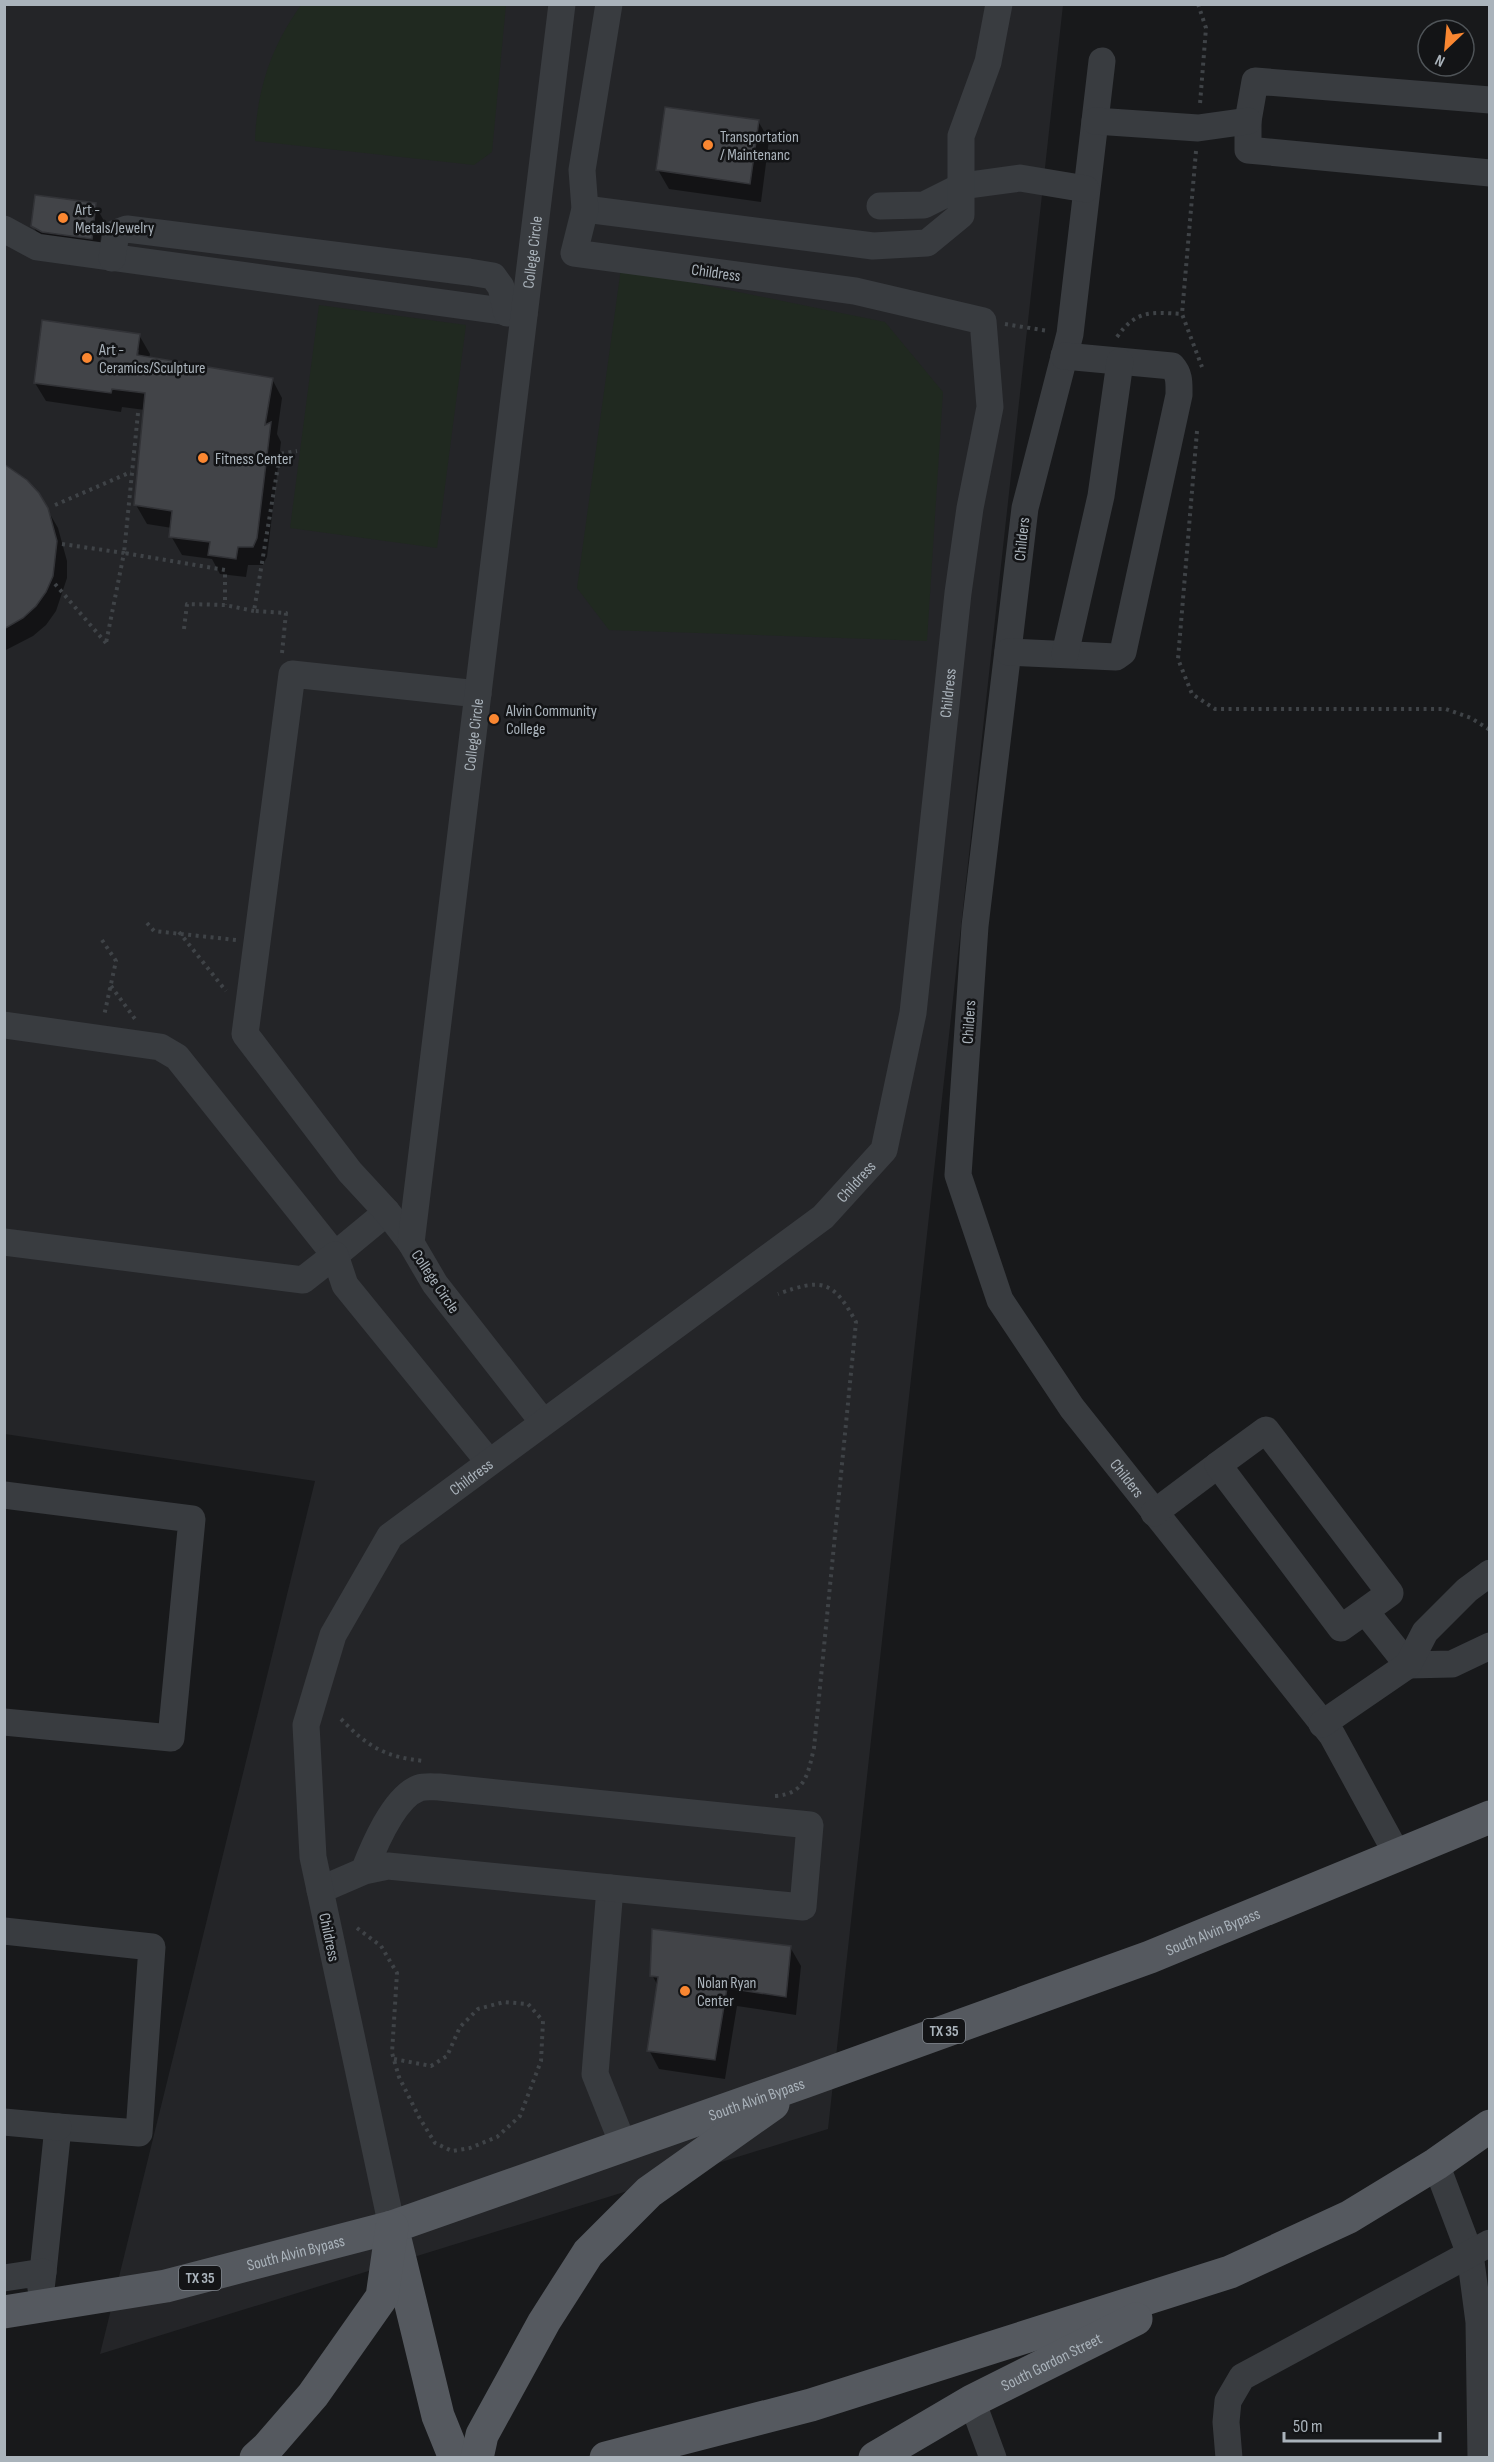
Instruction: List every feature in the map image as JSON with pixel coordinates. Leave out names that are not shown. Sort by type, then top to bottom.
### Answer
[{"type":"main road","name":"South Alvin Bypass","points":[[4,2312],[166,2286],[392,2227],[1150,1957],[1490,1817]]},
{"type":"main road","points":[[477,2457],[482,2434],[544,2322],[588,2253],[649,2192],[804,2082]]},
{"type":"main road","points":[[606,2457],[810,2405],[1230,2272],[1349,2217],[1436,2164],[1490,2126]]},
{"type":"main road","points":[[256,2457],[267,2448],[313,2395],[382,2297],[392,2227]]},
{"type":"main road","points":[[392,2227],[438,2416],[455,2457]]},
{"type":"main road","name":"South Gordon Street","points":[[875,2457],[972,2401],[1230,2272]]},
{"type":"street","name":"College Circle","points":[[543,1422],[435,1284],[411,1243],[478,694],[515,313],[562,4]]},
{"type":"street","name":"Childress","points":[[392,2227],[313,1857],[306,1725],[333,1635],[390,1536],[823,1217],[884,1150],[914,1013],[958,593],[970,508],[990,407],[983,321],[855,291],[574,253],[585,208],[582,170],[609,4]]},
{"type":"street","points":[[585,208],[873,246],[927,243],[962,215],[961,136],[988,62],[999,4]]},
{"type":"street","name":"Childers","points":[[1102,61],[1086,189],[1062,340],[1025,508],[975,926],[957,1175],[1000,1300],[1072,1408],[1332,1735],[1398,1856]]},
{"type":"street","points":[[1490,100],[1255,81],[1248,121],[1248,150],[1490,173]]},
{"type":"street","points":[[1095,121],[1198,128],[1248,121]]},
{"type":"street","points":[[880,206],[924,205],[962,186],[1020,178],[1086,189]]},
{"type":"street","points":[[4,229],[37,247],[515,313]]},
{"type":"street","points":[[1008,652],[1116,657],[1123,652],[1179,395],[1179,379],[1172,366],[1118,350],[1062,340]]},
{"type":"street","points":[[1065,654],[1101,496],[1111,436],[1118,350]]},
{"type":"street","points":[[411,1243],[387,1212],[350,1172],[245,1034],[292,674],[478,694]]},
{"type":"street","points":[[4,1025],[160,1047],[177,1057],[335,1255],[345,1285],[489,1462]]},
{"type":"street","points":[[4,1242],[303,1280],[387,1212]]},
{"type":"street","points":[[1154,1513],[1266,1430],[1390,1593],[1341,1628],[1218,1466]]},
{"type":"street","points":[[4,1495],[192,1519],[171,1738],[4,1722]]},
{"type":"street","points":[[1322,1724],[1407,1665],[1425,1632],[1467,1590],[1490,1573]]},
{"type":"street","points":[[1365,1611],[1407,1665]]},
{"type":"street","points":[[1407,1665],[1452,1664],[1490,1646]]},
{"type":"street","points":[[320,1890],[364,1871],[388,1866],[803,1907],[810,1825],[439,1787],[420,1788],[404,1798],[375,1842],[364,1871]]},
{"type":"street","points":[[610,1888],[595,2074],[623,2145]]},
{"type":"street","points":[[4,1931],[152,1947],[139,2133],[4,2122]]},
{"type":"street","points":[[38,2308],[58,2127]]},
{"type":"street","points":[[1436,2164],[1480,2249],[1481,2457]]},
{"type":"street","points":[[1229,2457],[1226,2422],[1228,2401],[1242,2377],[1480,2249]]},
{"type":"street","points":[[4,2278],[43,2272]]},
{"type":"street","points":[[972,2401],[993,2457]]},
{"type":"path","points":[[1198,4],[1206,28],[1182,314],[1203,369]]},
{"type":"path","points":[[1118,350],[1127,322],[1151,312],[1182,314]]},
{"type":"path","points":[[1003,324],[1062,340]]},
{"type":"path","points":[[55,584],[106,643],[124,553],[138,413]]},
{"type":"path","points":[[1198,426],[1178,659],[1192,694],[1215,709],[1446,709],[1472,718],[1490,730]]},
{"type":"path","points":[[254,611],[280,454],[297,451]]},
{"type":"path","points":[[55,505],[132,472]]},
{"type":"path","points":[[62,544],[225,570],[225,605]]},
{"type":"path","points":[[184,629],[187,604],[225,605],[286,614],[281,657]]},
{"type":"path","points":[[147,923],[154,931],[246,941]]},
{"type":"path","points":[[179,932],[231,997]]},
{"type":"path","points":[[102,940],[116,961],[102,1026]]},
{"type":"path","points":[[110,986],[137,1022]]},
{"type":"path","points":[[771,1796],[780,1796],[796,1789],[807,1779],[814,1748],[856,1322],[843,1298],[829,1287],[807,1283],[778,1294]]},
{"type":"path","points":[[341,1719],[361,1739],[396,1759],[432,1762]]},
{"type":"path","points":[[357,1928],[381,1946],[397,1972],[392,2053],[399,2077],[435,2143],[452,2151],[470,2148],[497,2137],[520,2115],[541,2061],[543,2021],[528,2004],[504,2002],[478,2009],[460,2027],[447,2056],[431,2066],[394,2059]]},
{"type":"shaded area","name":"Alvin Community College","points":[[4,5],[1063,5],[828,2129],[100,2354],[315,1481],[5,1434]]},
{"type":"shaded area","points":[[301,5],[506,5],[492,152],[474,165],[255,141],[259,104],[268,69],[281,37]]},
{"type":"shaded area","points":[[621,268],[885,322],[943,392],[927,641],[609,630],[577,588]]},
{"type":"shaded area","points":[[319,305],[466,325],[437,548],[290,528]]},
{"type":"building","name":"Transportation / Maintenanc","points":[[665,107],[759,120],[750,184],[656,170]]},
{"type":"building","name":"Art - Metals/Jewelry","points":[[35,195],[96,203],[92,239],[42,232],[31,226]]},
{"type":"building","name":"Fitness Center","points":[[42,320],[140,334],[137,355],[273,378],[265,425],[271,422],[257,538],[253,547],[238,547],[236,559],[208,555],[210,542],[169,537],[172,511],[134,505],[145,393],[112,389],[111,393],[34,383]]},
{"type":"building","points":[[4,464],[27,480],[39,493],[48,508],[57,541],[53,576],[46,592],[23,618],[4,629]]},
{"type":"building","name":"Nolan Ryan Center","points":[[652,1929],[791,1946],[786,1997],[727,1988],[715,2060],[647,2051],[658,1977],[650,1976]]},
{"type":"place","name":"Transportation / Maintenanc","points":[[708,145]]},
{"type":"place","name":"Art - Metals/Jewelry","points":[[63,218]]},
{"type":"place","name":"Art - Ceramics/Sculpture","points":[[87,358]]},
{"type":"place","name":"Fitness Center","points":[[203,458]]},
{"type":"place","name":"Alvin Community College","points":[[494,719]]},
{"type":"place","name":"Nolan Ryan Center","points":[[685,1991]]}]
